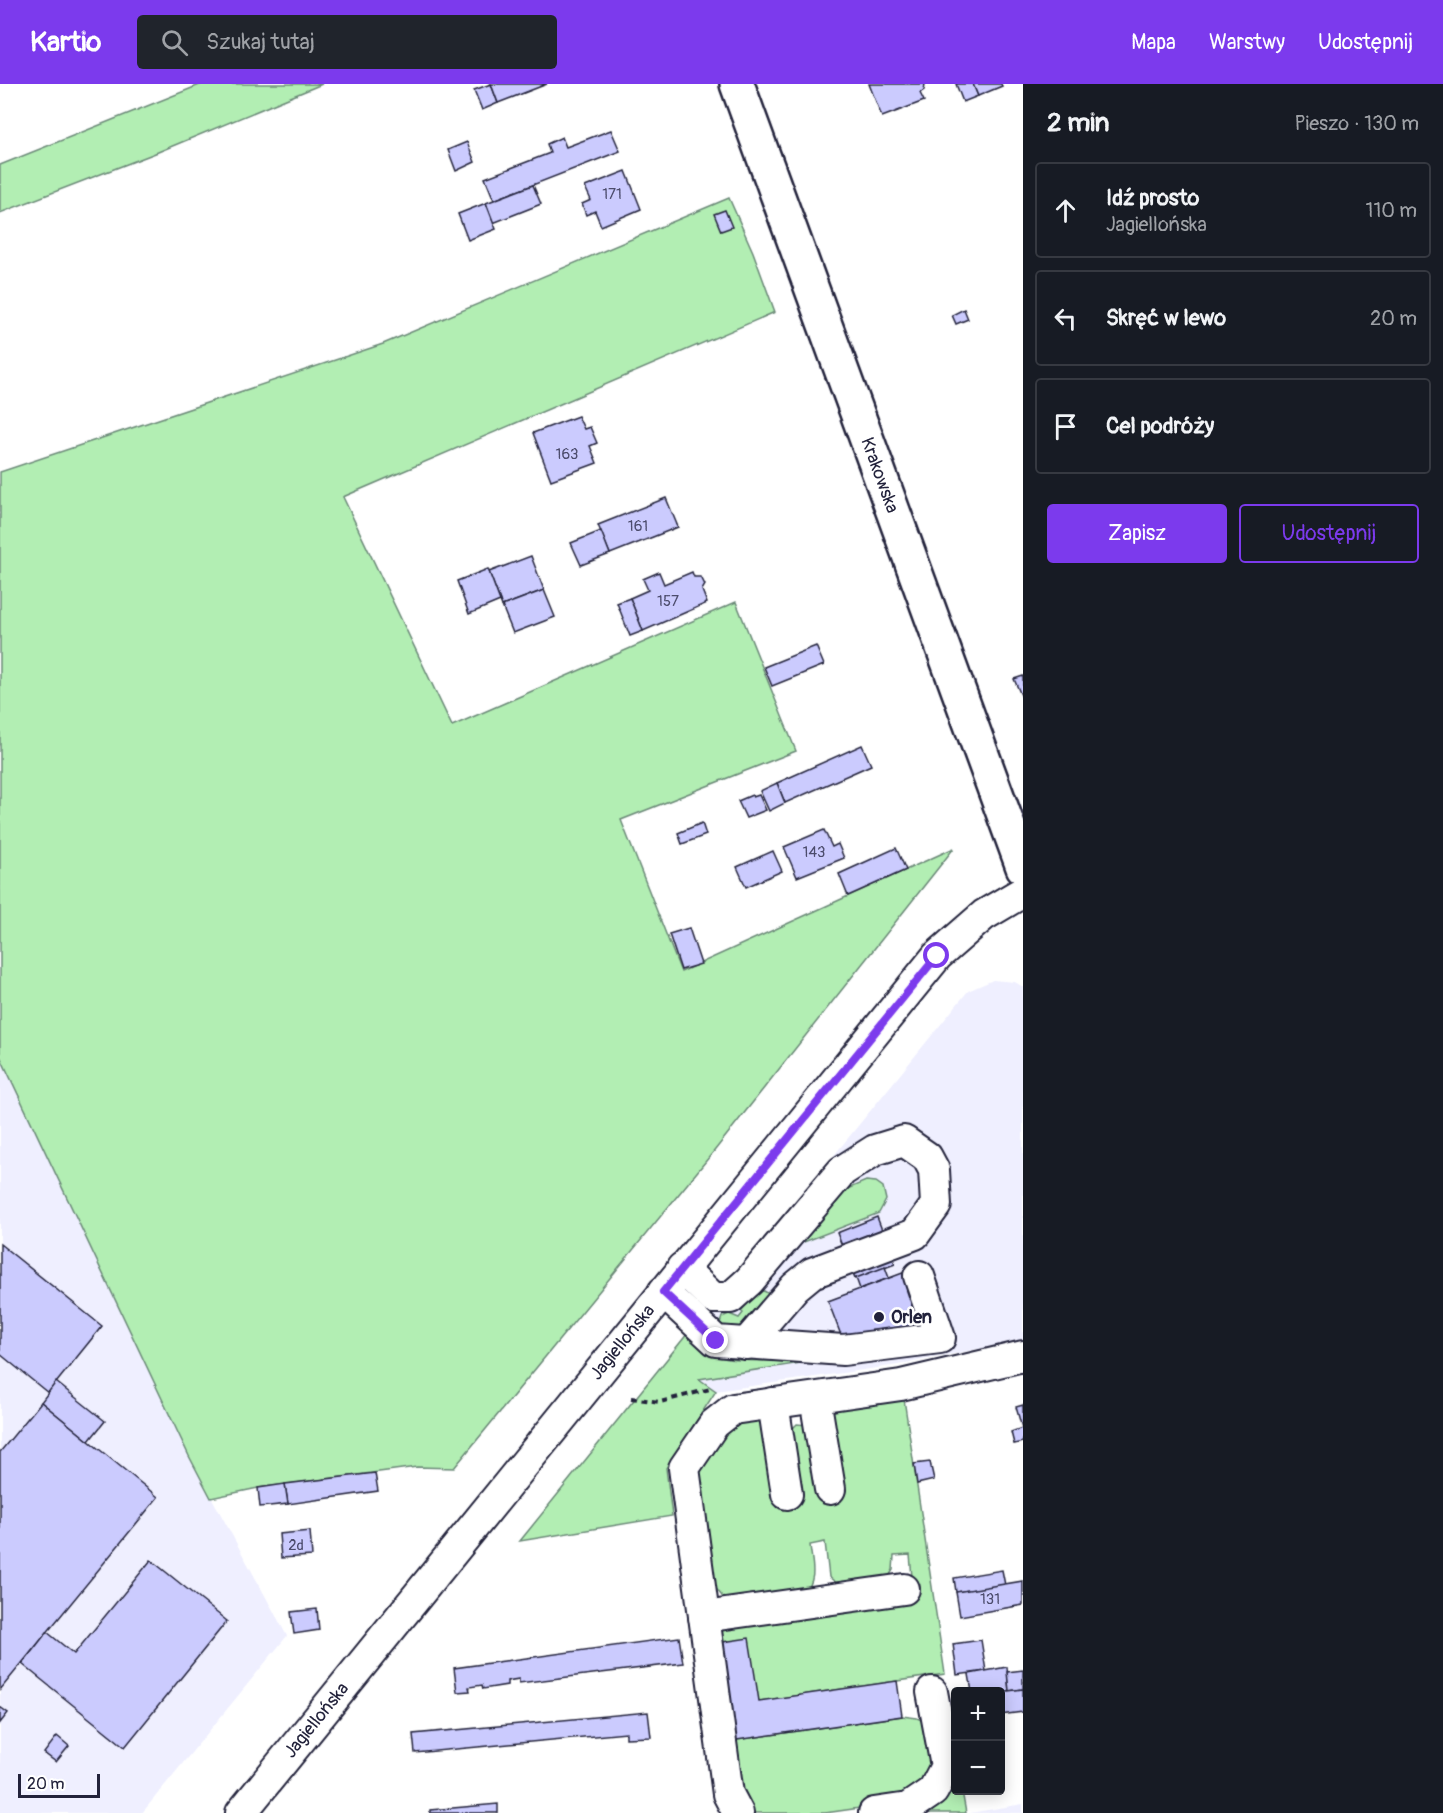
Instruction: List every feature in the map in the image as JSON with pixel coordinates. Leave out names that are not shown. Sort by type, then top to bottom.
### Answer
[{"type":"main road","name":"Krakowska","points":[[737,84],[1023,867]]},
{"type":"street","name":"Jagiellońska","points":[[241,1813],[937,956],[984,915],[1023,892]]},
{"type":"street","points":[[682,1268],[716,1299],[730,1298],[749,1281],[842,1171],[875,1150],[904,1141],[927,1156],[934,1170],[936,1205],[915,1234],[812,1273],[795,1287],[746,1344]]},
{"type":"street","points":[[767,1260],[795,1287]]},
{"type":"street","points":[[663,1292],[716,1341],[843,1350],[940,1338],[919,1276]]},
{"type":"street","points":[[738,1813],[728,1794],[684,1467],[714,1424],[733,1408],[901,1385],[1023,1356]]},
{"type":"street","points":[[815,1398],[830,1489]]},
{"type":"street","points":[[773,1403],[787,1494]]},
{"type":"street","points":[[704,1617],[904,1589]]},
{"type":"street","points":[[874,1813],[908,1808],[933,1791],[946,1766],[932,1692]]},
{"type":"shaded area","points":[[993,980],[1015,982],[1023,987],[1023,1340],[898,1365],[716,1391],[698,1379],[650,1381],[968,991]]},
{"type":"shaded area","points":[[0,1056],[189,1456],[287,1636],[142,1813],[0,1813]]},
{"type":"shaded area","points":[[1023,1804],[1023,1813],[970,1813]]},
{"type":"green space","points":[[202,84],[322,84],[158,152],[0,213],[0,165]]},
{"type":"green space","points":[[729,198],[753,252],[775,312],[343,497],[452,726],[736,602],[796,751],[621,820],[681,972],[954,848],[715,1150],[454,1468],[417,1467],[258,1488],[211,1498],[0,1056],[0,472],[383,344]]},
{"type":"green space","points":[[866,1181],[876,1182],[883,1187],[886,1200],[879,1213],[796,1245],[840,1192]]},
{"type":"green space","points":[[764,1291],[769,1294],[743,1329],[722,1327],[720,1323],[722,1317],[729,1314],[739,1318],[743,1313],[741,1311],[758,1292]]},
{"type":"green space","points":[[688,1333],[705,1351],[723,1358],[770,1361],[832,1358],[699,1379],[716,1391],[666,1468],[672,1516],[520,1541]]},
{"type":"green space","points":[[904,1399],[945,1674],[759,1701],[716,1643],[716,1631],[914,1599],[910,1555],[894,1556],[893,1570],[888,1578],[838,1584],[829,1577],[825,1542],[810,1545],[813,1577],[804,1595],[725,1600],[714,1586],[697,1483],[699,1464],[725,1428],[737,1421],[756,1419],[789,1432],[797,1424],[808,1425],[837,1408]]},
{"type":"green space","points":[[902,1716],[926,1722],[934,1772],[902,1802],[825,1813],[752,1813],[745,1809],[730,1741]]},
{"type":"green space","points":[[951,1763],[951,1795],[963,1795],[966,1813],[907,1813]]},
{"type":"building","points":[[491,84],[498,103],[482,110],[474,90]]},
{"type":"building","points":[[491,84],[547,84],[498,103]]},
{"type":"building","points":[[869,84],[925,84],[924,90],[920,93],[924,101],[882,117]]},
{"type":"building","points":[[956,84],[973,84],[978,96],[963,102]]},
{"type":"building","points":[[973,84],[1001,84],[1002,86],[978,96]]},
{"type":"building","points":[[611,130],[620,151],[494,200],[485,178],[550,153],[547,144],[562,137],[566,147]]},
{"type":"building","points":[[467,142],[475,162],[456,171],[448,150]]},
{"type":"building","points":[[626,171],[641,209],[601,226],[595,211],[586,215],[582,204],[591,200],[585,187]]},
{"type":"building","points":[[533,185],[541,204],[493,223],[486,203]]},
{"type":"building","points":[[486,203],[496,229],[468,240],[458,214]]},
{"type":"building","points":[[725,210],[732,227],[721,231],[714,214]]},
{"type":"building","points":[[964,309],[968,319],[956,324],[952,315]]},
{"type":"building","points":[[578,416],[584,429],[590,427],[597,443],[590,446],[597,463],[551,480],[533,433]]},
{"type":"building","points":[[666,498],[678,527],[610,554],[598,525]]},
{"type":"building","points":[[601,531],[610,554],[581,565],[571,543]]},
{"type":"building","points":[[531,556],[544,590],[502,606],[489,572]]},
{"type":"building","points":[[488,569],[500,601],[469,614],[457,581]]},
{"type":"building","points":[[659,572],[664,584],[692,572],[694,577],[701,577],[705,585],[702,590],[707,603],[643,631],[630,598],[648,590],[643,579]]},
{"type":"building","points":[[544,590],[555,617],[513,633],[502,606]]},
{"type":"building","points":[[630,598],[643,631],[630,636],[617,603]]},
{"type":"building","points":[[816,646],[824,665],[772,686],[764,667]]},
{"type":"building","points":[[1023,676],[1023,700],[1014,679]]},
{"type":"building","points":[[862,745],[871,765],[785,803],[777,783]]},
{"type":"building","points":[[777,783],[785,803],[769,811],[760,791]]},
{"type":"building","points":[[752,795],[753,797],[759,795],[766,810],[746,818],[738,801]]},
{"type":"building","points":[[702,823],[706,835],[682,844],[678,833]]},
{"type":"building","points":[[824,830],[832,847],[838,844],[844,858],[797,877],[784,847]]},
{"type":"building","points":[[896,848],[906,870],[848,896],[839,874]]},
{"type":"building","points":[[773,851],[782,871],[746,887],[737,867]]},
{"type":"building","points":[[689,928],[701,964],[681,970],[669,934]]},
{"type":"building","points":[[877,1217],[895,1264],[855,1279],[837,1233]]},
{"type":"building","points":[[0,1244],[102,1326],[48,1393],[0,1354]]},
{"type":"building","points":[[885,1267],[889,1278],[860,1289],[856,1278]]},
{"type":"building","name":"Orlen","points":[[908,1271],[930,1332],[844,1343],[828,1301]]},
{"type":"building","points":[[56,1382],[105,1421],[89,1441],[41,1402]]},
{"type":"building","points":[[41,1402],[158,1497],[0,1690],[0,1452]]},
{"type":"building","points":[[1023,1405],[1023,1442],[1014,1444],[1011,1432],[1022,1428],[1016,1407]]},
{"type":"building","points":[[930,1462],[934,1480],[917,1484],[914,1464]]},
{"type":"building","points":[[375,1473],[378,1491],[288,1504],[285,1484]]},
{"type":"building","points":[[285,1484],[288,1504],[260,1507],[258,1488]]},
{"type":"building","points":[[310,1531],[312,1556],[281,1558],[279,1534]]},
{"type":"building","points":[[151,1560],[227,1621],[125,1747],[22,1664],[47,1632],[74,1654]]},
{"type":"building","points":[[1002,1570],[1005,1585],[956,1592],[954,1578]]},
{"type":"building","points":[[1023,1581],[1023,1605],[960,1616],[956,1592]]},
{"type":"building","points":[[317,1609],[319,1630],[294,1634],[291,1612]]},
{"type":"building","points":[[679,1637],[683,1663],[519,1683],[519,1679],[507,1681],[507,1685],[483,1689],[482,1685],[469,1687],[470,1691],[457,1692],[454,1668]]},
{"type":"building","points":[[749,1638],[759,1701],[897,1681],[902,1716],[730,1741],[716,1643]]},
{"type":"building","points":[[981,1640],[986,1671],[957,1675],[953,1644]]},
{"type":"building","points":[[1007,1667],[1009,1691],[1005,1691],[1005,1687],[971,1687],[969,1674]]},
{"type":"building","points":[[1023,1670],[1023,1689],[1009,1691],[1007,1672]]},
{"type":"building","points":[[1023,1689],[1023,1712],[1005,1714],[1005,1691]]},
{"type":"building","points":[[0,1707],[8,1713],[0,1723]]},
{"type":"building","points":[[648,1712],[651,1737],[626,1738],[626,1733],[415,1753],[413,1734]]},
{"type":"building","points":[[57,1736],[69,1746],[56,1762],[44,1753]]},
{"type":"building","points":[[498,1804],[498,1813],[430,1813],[430,1810]]},
{"type":"place","name":"Orlen","points":[[879,1317]]},
{"type":"route","points":[[716,1341],[663,1292],[937,956]]}]
